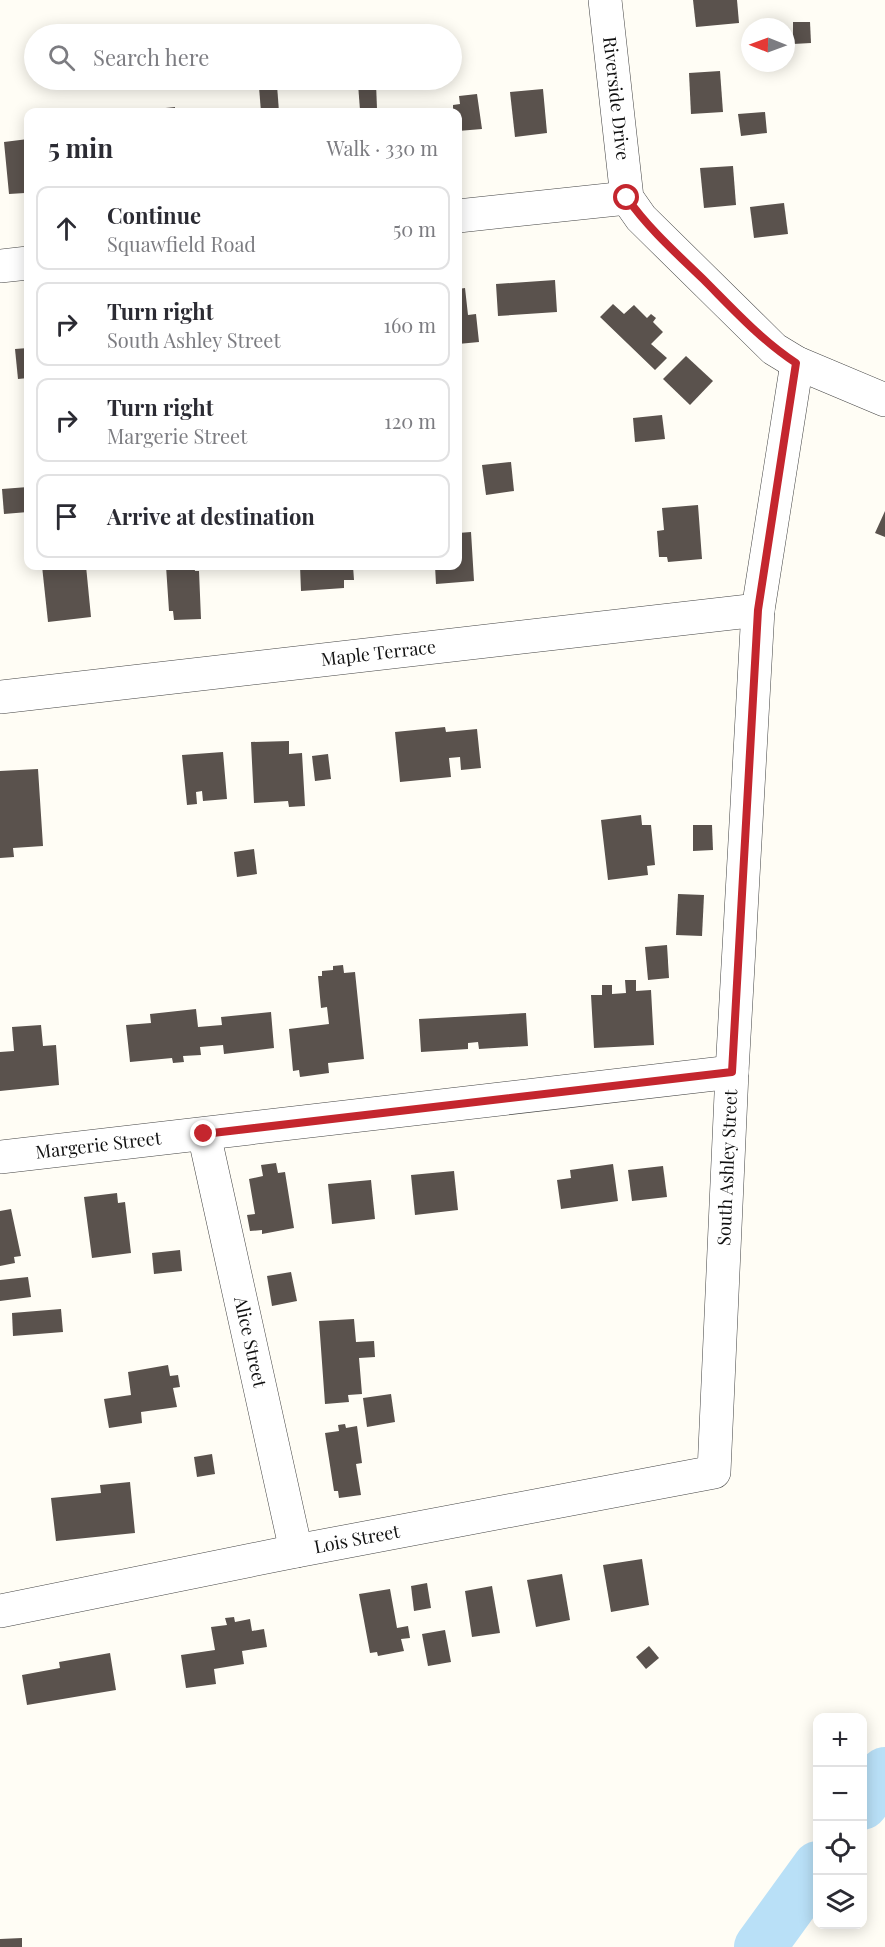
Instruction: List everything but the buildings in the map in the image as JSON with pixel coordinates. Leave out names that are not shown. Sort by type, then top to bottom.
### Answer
[{"type":"street","name":"Riverside Drive","points":[[605,0],[627,198]]},
{"type":"street","points":[[462,216],[627,198],[641,218],[774,349],[796,363],[885,400]]},
{"type":"street","points":[[0,267],[24,264]]},
{"type":"street","name":"South Ashley Street","points":[[714,1472],[732,1072],[758,610],[796,363]]},
{"type":"street","name":"Maple Terrace","points":[[0,697],[758,610]]},
{"type":"street","name":"Margerie Street","points":[[0,1157],[732,1072]]},
{"type":"street","name":"Alice Street","points":[[204,1134],[296,1551]]},
{"type":"street","name":"Lois Street","points":[[1,1604],[714,1472]]},
{"type":"waterway","points":[[867,1797],[885,1773]]},
{"type":"waterway","points":[[760,1947],[813,1874]]},
{"type":"route","points":[[204,1134],[732,1072],[758,610],[796,363],[774,349],[743,320],[641,218],[627,198]]}]
